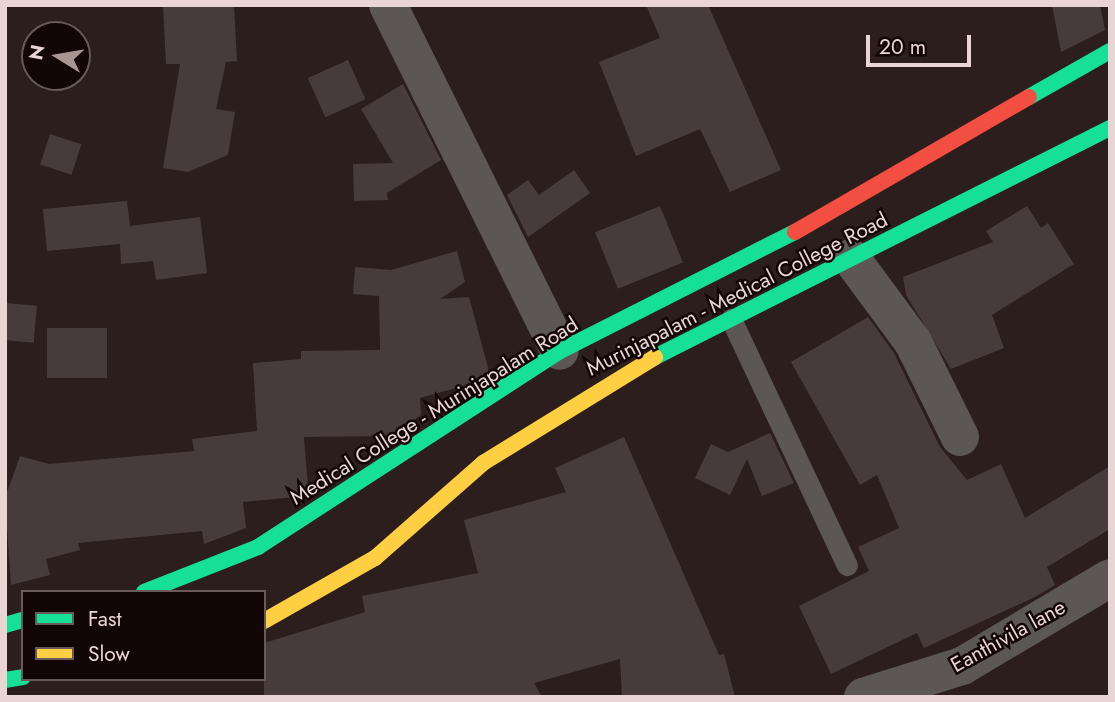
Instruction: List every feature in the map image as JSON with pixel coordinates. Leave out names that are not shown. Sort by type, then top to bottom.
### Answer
[{"type":"main road","name":"Medical College - Murinjapalam Road","points":[[149,590],[258,547],[560,351],[732,268],[1110,51]]},
{"type":"main road","name":"Murinjapalam - Medical College Road","points":[[266,620],[375,558],[483,463],[624,372],[1110,128]]},
{"type":"street","points":[[388,5],[560,351]]},
{"type":"street","points":[[851,258],[913,342],[960,437]]},
{"type":"street","name":"Eanthivila lane","points":[[863,697],[962,666],[1110,578]]},
{"type":"lane","points":[[731,319],[847,565]]},
{"type":"building","points":[[163,5],[234,5],[237,61],[226,62],[216,109],[235,112],[228,155],[188,172],[163,168],[180,64],[166,64]]},
{"type":"building","points":[[646,5],[708,5],[781,170],[730,192],[700,129],[636,156],[599,62],[660,38]]},
{"type":"building","points":[[1052,5],[1100,5],[1105,30],[1061,52]]},
{"type":"building","points":[[348,60],[365,99],[325,117],[308,78]]},
{"type":"building","points":[[403,84],[441,160],[387,193],[388,200],[354,201],[353,164],[393,163],[361,109]]},
{"type":"building","points":[[50,134],[81,144],[71,175],[40,164]]},
{"type":"building","points":[[574,170],[590,193],[528,237],[507,195],[528,180],[539,195]]},
{"type":"building","points":[[127,201],[130,226],[200,217],[207,273],[156,280],[153,261],[121,264],[120,244],[47,251],[43,209]]},
{"type":"building","points":[[660,206],[683,263],[618,289],[595,232]]},
{"type":"building","points":[[1027,206],[1041,228],[1048,223],[1074,264],[992,315],[1004,348],[951,369],[906,295],[903,277],[993,242],[986,231]]},
{"type":"building","points":[[457,251],[465,282],[440,299],[469,297],[489,371],[467,385],[420,398],[421,415],[390,436],[304,437],[308,488],[295,497],[243,502],[246,528],[204,544],[202,531],[78,543],[80,550],[46,559],[50,575],[11,585],[5,498],[20,456],[49,464],[194,451],[192,439],[257,431],[253,363],[301,359],[301,351],[380,350],[379,296],[353,294],[355,267],[391,270]]},
{"type":"building","points":[[5,303],[37,306],[34,343],[5,340]]},
{"type":"building","points":[[868,317],[894,353],[940,447],[967,480],[1001,464],[1025,518],[1110,466],[1110,529],[1047,567],[1055,585],[1035,597],[924,648],[917,633],[831,674],[799,606],[869,571],[858,547],[899,528],[877,475],[860,485],[791,362]]},
{"type":"building","points":[[47,328],[107,328],[107,378],[47,378]]},
{"type":"building","points":[[770,433],[794,483],[762,496],[747,459],[730,495],[695,478],[711,444],[728,452]]},
{"type":"building","points":[[624,437],[719,655],[724,654],[735,697],[622,697],[620,659],[534,683],[542,697],[264,697],[266,642],[365,612],[362,596],[478,573],[464,520],[566,492],[555,468]]},
{"type":"traffic: fast","points":[[1029,97],[1110,51]]},
{"type":"traffic: fast","points":[[655,357],[1110,128]]},
{"type":"traffic: fast","points":[[149,590],[258,547],[560,351],[795,232]]},
{"type":"traffic: fast","points":[[5,625],[21,621]]},
{"type":"traffic: fast","points":[[5,680],[21,677]]},
{"type":"traffic: slow","points":[[266,620],[375,558],[483,463],[655,357]]},
{"type":"traffic: jam","points":[[795,232],[1029,97]]}]
